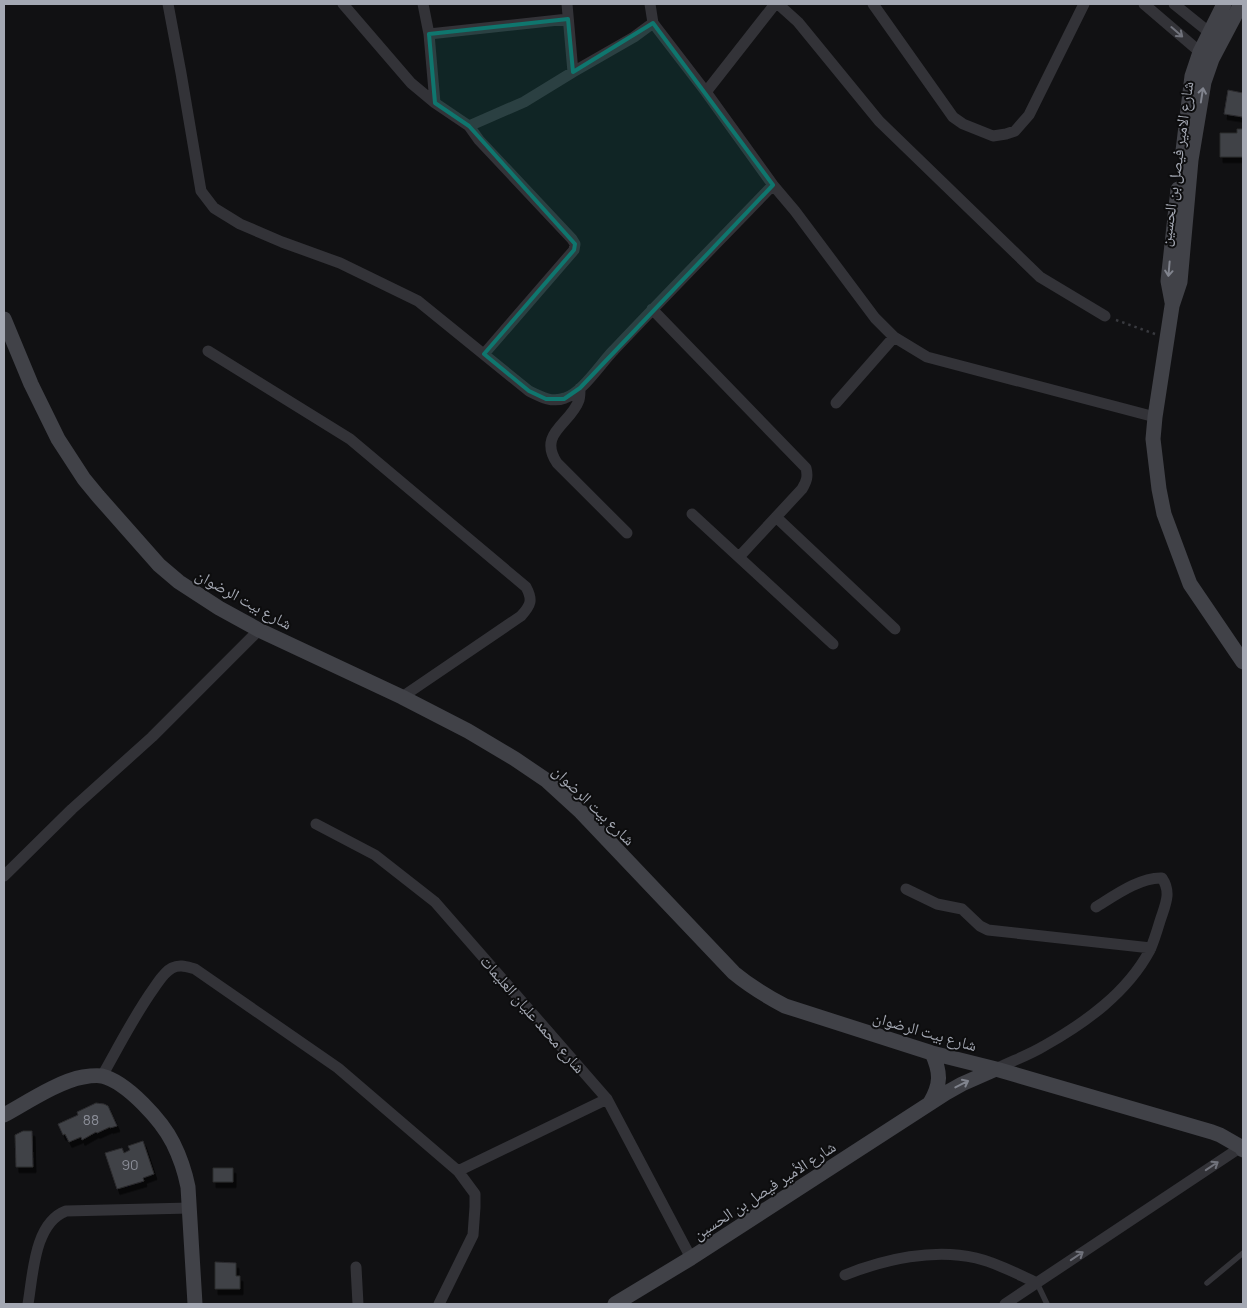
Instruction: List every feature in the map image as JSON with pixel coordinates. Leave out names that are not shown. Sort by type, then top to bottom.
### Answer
[{"type":"street","points":[[168,4],[201,191],[214,208],[240,224],[282,242],[340,263],[418,301],[529,391],[546,399],[564,399],[580,388],[608,355],[773,185]]},
{"type":"street","points":[[343,4],[410,83],[435,103],[470,126],[479,140],[572,238],[575,244],[574,250],[484,354]]},
{"type":"street","points":[[423,4],[429,34],[435,103]]},
{"type":"street","points":[[567,4],[573,72]]},
{"type":"street","points":[[650,4],[653,24],[875,318],[894,337],[927,357],[1154,417]]},
{"type":"street","points":[[706,92],[777,4],[798,22],[879,120],[1040,277],[1105,316]]},
{"type":"street","points":[[872,4],[953,116],[963,124],[993,136],[1016,131],[1029,115],[1084,4]]},
{"type":"street","points":[[1144,4],[1206,56]]},
{"type":"street","points":[[1174,4],[1215,37]]},
{"type":"street","name":"شارع الامير فيصل بن الحسين","points":[[1224,4],[1215,37],[1206,56],[1192,76],[1170,256],[1168,281],[1172,306],[1154,417],[1153,438],[1164,514],[1190,584],[1243,662]]},
{"type":"street","name":"شارع الامير فيصل بن الحسين","points":[[1215,37],[1241,4]]},
{"type":"street","points":[[429,34],[568,19]]},
{"type":"street","points":[[470,126],[524,102],[653,24]]},
{"type":"street","points":[[652,309],[806,468],[808,475],[802,489],[739,557]]},
{"type":"street","name":"شارع بيت الرضوان","points":[[4,319],[31,384],[58,439],[84,479],[112,514],[159,565],[179,582],[219,608],[259,630],[402,697],[468,731],[546,780],[581,812],[734,973],[752,988],[785,1006],[932,1053],[996,1069],[1205,1130],[1220,1135],[1243,1147]]},
{"type":"street","points":[[836,403],[894,337]]},
{"type":"street","points":[[208,351],[350,439],[526,587],[530,594],[531,602],[528,609],[521,616],[402,697]]},
{"type":"street","points":[[580,388],[579,400],[576,406],[553,435],[552,452],[557,463],[627,533]]},
{"type":"street","points":[[692,514],[832,644]]},
{"type":"street","points":[[776,517],[895,630]]},
{"type":"street","points":[[4,876],[72,809],[147,742],[259,630]]},
{"type":"street","name":"شارع محمد عليان العليمات","points":[[316,824],[375,855],[435,902],[607,1099],[691,1258]]},
{"type":"street","points":[[996,1069],[1044,1047],[1087,1019],[1106,1004],[1128,981],[1151,948],[1167,898],[1166,885],[1162,878],[1154,878],[1136,885],[1096,907]]},
{"type":"street","points":[[906,889],[940,905],[962,909],[980,926],[988,930],[1151,948]]},
{"type":"street","points":[[102,1076],[140,1008],[167,971],[173,967],[182,966],[195,970],[338,1068],[458,1170],[475,1194],[473,1235],[438,1304]]},
{"type":"street","points":[[930,1103],[936,1091],[939,1078],[937,1065],[932,1053]]},
{"type":"street","name":"شارع الأمير فيصل بن الحسين","points":[[615,1304],[691,1258],[930,1103],[962,1084],[996,1069]]},
{"type":"street","points":[[4,1115],[57,1086],[85,1076],[102,1076],[122,1086],[144,1104],[165,1129],[173,1142],[184,1171],[190,1208],[194,1304]]},
{"type":"street","points":[[458,1170],[607,1099]]},
{"type":"street","points":[[1005,1304],[1243,1147]]},
{"type":"street","points":[[28,1304],[38,1245],[50,1222],[58,1214],[66,1211],[190,1208]]},
{"type":"street","points":[[845,1275],[892,1260],[914,1256],[949,1255],[992,1262],[1036,1283]]},
{"type":"street","points":[[356,1267],[358,1304]]},
{"type":"lane","points":[[1207,1283],[1243,1254]]},
{"type":"lane","points":[[1036,1283],[1048,1304]]},
{"type":"path","points":[[1105,316],[1167,339]]},
{"type":"highlighted area","points":[[568,19],[573,72],[653,23],[773,185],[580,388],[564,399],[546,399],[529,391],[484,354],[574,250],[575,244],[469,126],[435,103],[429,34]]},
{"type":"building","points":[[1228,90],[1243,93],[1243,117],[1224,114]]},
{"type":"building","points":[[1237,129],[1243,129],[1243,157],[1220,157],[1220,133],[1237,133]]},
{"type":"building","points":[[96,1103],[108,1106],[117,1126],[96,1132],[82,1140],[81,1137],[69,1142],[58,1124],[78,1115],[77,1112]]},
{"type":"building","points":[[23,1131],[32,1131],[33,1167],[16,1167],[15,1135]]},
{"type":"building","points":[[143,1141],[154,1174],[143,1178],[144,1181],[117,1189],[105,1153],[122,1148],[124,1153],[130,1150],[128,1146]]},
{"type":"building","points":[[213,1168],[233,1168],[233,1182],[213,1182]]},
{"type":"building","points":[[215,1262],[236,1263],[236,1276],[240,1276],[240,1289],[215,1289]]}]
